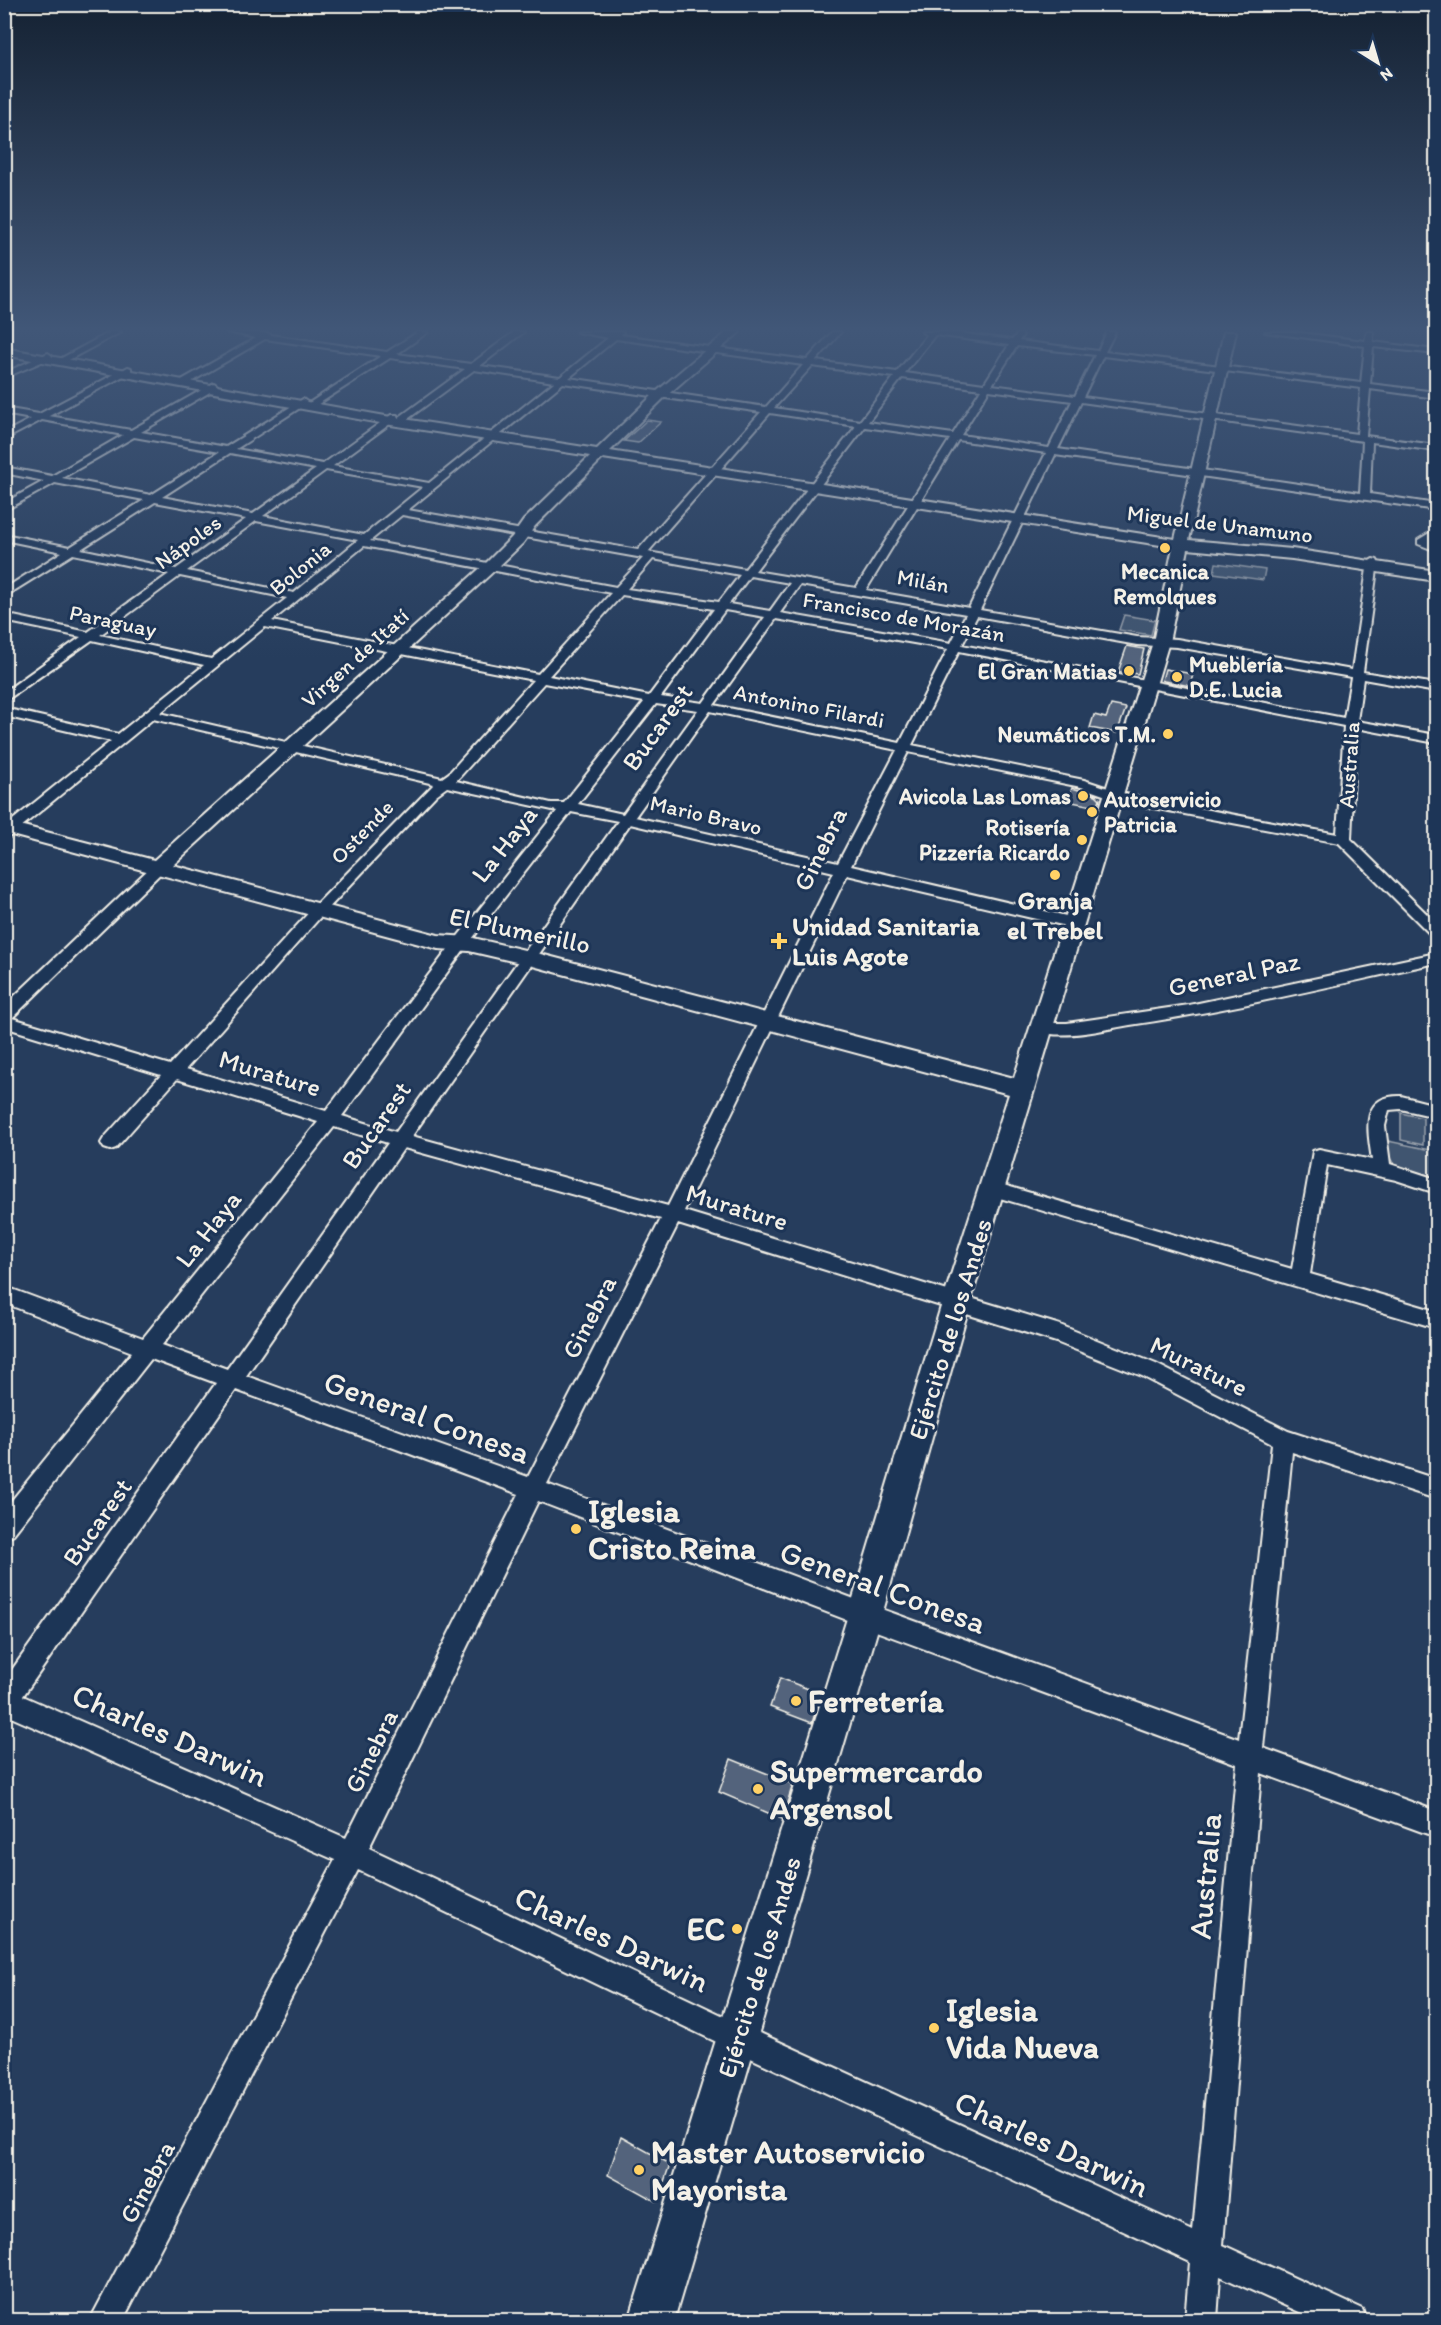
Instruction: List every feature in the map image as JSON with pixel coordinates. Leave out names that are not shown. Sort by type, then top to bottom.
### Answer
[{"type":"street","points":[[4,508],[121,440]]},
{"type":"street","points":[[171,440],[432,486]]},
{"type":"street","points":[[4,594],[243,440]]},
{"type":"street","name":"Nápoles","points":[[4,698],[367,440]]},
{"type":"street","name":"Bolonia","points":[[7,830],[487,440]]},
{"type":"street","name":"Miguel de Unamuno","points":[[531,440],[1181,542],[1437,571]]},
{"type":"street","name":"Virgen de Itatí","points":[[4,1019],[15,1004],[158,868],[491,566],[518,540],[528,523],[614,440]]},
{"type":"street","name":"Ostende","points":[[110,1143],[172,1071],[318,911],[431,792],[454,776],[618,590],[741,440]]},
{"type":"street","name":"La Haya","points":[[4,1528],[330,1119],[460,944],[653,699],[850,440]]},
{"type":"street","points":[[860,591],[953,440]]},
{"type":"street","points":[[979,440],[1437,507]]},
{"type":"street","name":"Ginebra","points":[[106,2320],[352,1854],[533,1489],[674,1215],[767,1021],[903,747],[974,612],[1057,440]]},
{"type":"street","name":"Ejército de los Andes","points":[[651,2320],[866,1616],[956,1303],[1161,642],[1181,542],[1205,440]]},
{"type":"street","points":[[1365,440],[1365,496]]},
{"type":"street","points":[[1383,440],[1437,448]]},
{"type":"street","name":"Francisco de Morazán","points":[[4,470],[256,517],[365,541],[618,590],[955,647],[1437,739]]},
{"type":"street","name":"Milán","points":[[402,512],[523,531],[1137,641],[1161,642],[1437,688]]},
{"type":"street","points":[[1437,532],[1422,544],[1437,548]]},
{"type":"street","points":[[4,537],[294,596]]},
{"type":"street","name":"Miguel de Unamuno","points":[[1372,564],[1437,576]]},
{"type":"street","name":"Australia","points":[[1372,564],[1350,724],[1344,840],[1437,931]]},
{"type":"street","name":"Bucarest","points":[[5,1701],[626,819],[797,581]]},
{"type":"street","name":"Paraguay","points":[[4,617],[213,663]]},
{"type":"street","name":"Antonino Filardi","points":[[262,623],[541,678],[707,707],[1084,784],[1113,795],[1344,840]]},
{"type":"street","points":[[4,712],[121,739]]},
{"type":"street","name":"Mario Bravo","points":[[151,715],[444,782],[566,808],[580,808],[1075,923]]},
{"type":"street","name":"El Plumerillo","points":[[7,830],[438,942],[476,945],[529,958],[1023,1089]]},
{"type":"street","name":"General Paz","points":[[1041,1027],[1067,1029],[1189,1011],[1437,958]]},
{"type":"street","name":"Murature","points":[[4,1019],[400,1140],[674,1215],[1060,1334],[1124,1359],[1283,1439],[1437,1489]]},
{"type":"street","points":[[1382,1171],[1376,1126],[1382,1106],[1395,1102],[1437,1112]]},
{"type":"street","points":[[1300,1279],[1319,1156],[1397,1173],[1437,1186]]},
{"type":"street","points":[[993,1189],[1437,1319]]},
{"type":"street","name":"General Conesa","points":[[4,1294],[147,1349],[533,1489],[866,1616],[1437,1824]]},
{"type":"street","name":"Australia","points":[[1201,2320],[1250,1755],[1283,1439]]},
{"type":"street","name":"Charles Darwin","points":[[5,1701],[352,1854],[737,2037],[1351,2320]]},
{"type":"shaded area","points":[[1216,563],[1265,570],[1263,580],[1214,573]]},
{"type":"shaded area","points":[[1124,615],[1155,620],[1151,635],[1119,630]]},
{"type":"shaded area","points":[[1401,1113],[1423,1118],[1423,1145],[1401,1140]]},
{"type":"shaded area","points":[[1388,1141],[1436,1151],[1436,1179],[1410,1173],[1397,1166],[1389,1156]]},
{"type":"building","points":[[625,440],[641,440],[638,443]]},
{"type":"building","points":[[1127,646],[1144,649],[1138,674],[1118,672]]},
{"type":"building","name":"Mueblería D.E. Lucia","points":[[1165,669],[1193,674],[1190,686],[1162,680]]},
{"type":"building","points":[[1111,705],[1126,708],[1117,733],[1090,728],[1094,715],[1106,718]]},
{"type":"building","name":"Avicola Las Lomas","points":[[1072,788],[1096,795],[1100,799],[1097,807],[1067,801]]},
{"type":"building","name":"Ferretería","points":[[780,1678],[821,1694],[812,1723],[770,1707]]},
{"type":"building","name":"Supermercardo Argensol","points":[[731,1759],[793,1784],[782,1819],[719,1792]]},
{"type":"building","name":"Master Autoservicio Mayorista","points":[[621,2137],[670,2164],[657,2202],[608,2175]]},
{"type":"place","name":"Mecanica Remolques","points":[[1165,548]]},
{"type":"place","name":"El Gran Matias","points":[[1129,671]]},
{"type":"place","name":"Mueblería D.E. Lucia","points":[[1177,677]]},
{"type":"place","name":"Neumáticos T.M.","points":[[1168,734]]},
{"type":"place","name":"Avicola Las Lomas","points":[[1083,796]]},
{"type":"place","name":"Autoservicio Patricia","points":[[1092,812]]},
{"type":"place","name":"Rotisería Pizzería Ricardo","points":[[1082,840]]},
{"type":"place","name":"Granja el Trebel","points":[[1055,875]]},
{"type":"place","name":"Unidad Sanitaria Luis Agote","points":[[779,941]]},
{"type":"place","name":"Iglesia Cristo Reina","points":[[576,1529]]},
{"type":"place","name":"Ferretería","points":[[796,1701]]},
{"type":"place","name":"Supermercardo Argensol","points":[[758,1789]]},
{"type":"place","name":"EC","points":[[737,1929]]},
{"type":"place","name":"Iglesia Vida Nueva","points":[[934,2028]]},
{"type":"place","name":"Master Autoservicio Mayorista","points":[[639,2170]]}]
